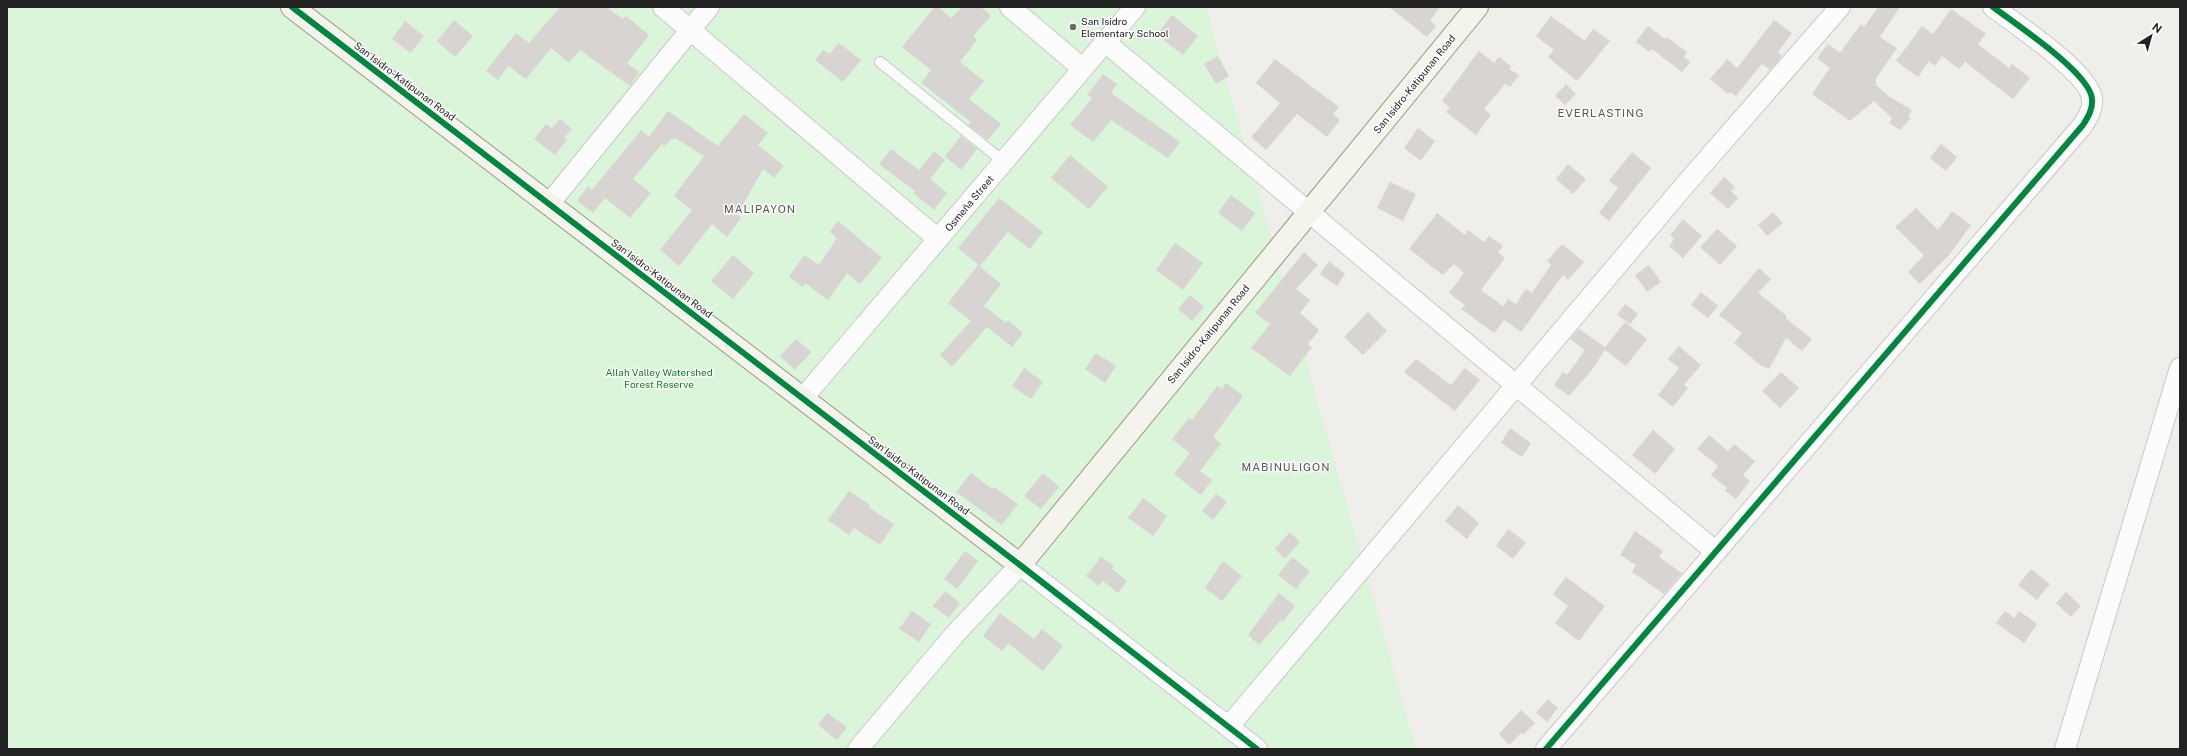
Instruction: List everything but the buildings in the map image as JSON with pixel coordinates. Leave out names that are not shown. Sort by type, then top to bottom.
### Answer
[{"type":"street","name":"San Isidro-Katipunan Road","points":[[292,7],[1020,565],[1477,7]]},
{"type":"street","points":[[663,7],[938,239]]},
{"type":"street","points":[[549,204],[709,7]]},
{"type":"street","points":[[1010,7],[1082,68]]},
{"type":"street","name":"Osmeña Street","points":[[803,398],[1082,68],[1136,7]]},
{"type":"street","points":[[1229,726],[1684,186],[1840,7]]},
{"type":"street","points":[[1546,749],[2084,125],[2090,112],[2092,99],[2087,85],[2075,72],[1993,7]]},
{"type":"street","points":[[1105,42],[1716,552]]},
{"type":"street","points":[[2065,749],[2180,368]]},
{"type":"street","points":[[858,749],[956,633],[1020,565],[1257,749]]},
{"type":"lane","points":[[880,62],[1004,162]]},
{"type":"green space","name":"Allah Valley Watershed Forest Reserve","points":[[7,7],[1206,7],[1416,749],[7,749]]},
{"type":"cycle path","points":[[292,7],[1020,565],[1257,749]]},
{"type":"cycle path","points":[[1546,749],[2085,122],[2091,110],[2092,99],[2088,88],[2079,76],[2050,49],[1993,7]]},
{"type":"place","name":"San Isidro Elementary School","points":[[1073,27]]},
{"type":"district","name":"EVERLASTING","points":[[1601,113]]},
{"type":"district","name":"MALIPAYON","points":[[760,209]]},
{"type":"district","name":"MABINULIGON","points":[[1286,467]]}]
